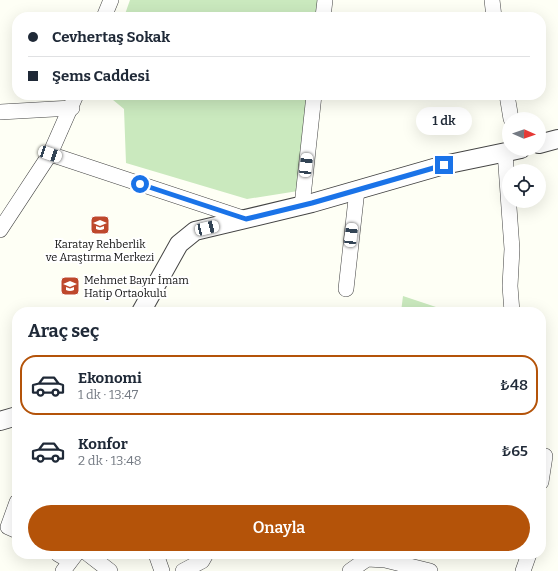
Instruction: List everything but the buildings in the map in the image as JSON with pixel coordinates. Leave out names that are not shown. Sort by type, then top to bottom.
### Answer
[{"type":"street","points":[[106,12],[110,0]]},
{"type":"street","points":[[324,12],[325,0]]},
{"type":"street","points":[[492,0],[493,12]]},
{"type":"street","points":[[302,206],[313,100]]},
{"type":"street","points":[[508,100],[510,112]]},
{"type":"street","points":[[0,112],[74,101]]},
{"type":"street","points":[[0,230],[50,154],[74,101]]},
{"type":"street","points":[[546,142],[558,139]]},
{"type":"street","points":[[144,307],[179,244],[195,231],[302,206],[444,165],[502,153]]},
{"type":"street","points":[[50,154],[246,219]]},
{"type":"street","points":[[512,307],[510,286],[515,156]]},
{"type":"street","points":[[346,289],[357,190]]},
{"type":"street","points":[[0,421],[12,417]]},
{"type":"street","points":[[12,515],[8,526],[12,528]]},
{"type":"street","points":[[94,559],[110,571]]},
{"type":"street","points":[[158,559],[162,571]]},
{"type":"street","points":[[183,571],[203,559]]},
{"type":"street","points":[[350,571],[367,559],[385,560],[430,571]]},
{"type":"street","points":[[523,571],[527,559]]},
{"type":"green space","points":[[130,0],[322,0],[321,12],[126,12]]},
{"type":"green space","points":[[113,100],[309,100],[298,191],[247,199],[126,163],[124,109]]},
{"type":"green space","points":[[403,296],[436,307],[402,307]]},
{"type":"place","name":"Karatay Rehberlik ve Araştırma Merkezi","points":[[100,225]]},
{"type":"place","name":"Mehmet Bayır İmam Hatip Ortaokulu","points":[[70,286]]},
{"type":"route","points":[[140,184],[246,219],[312,203],[444,165]]}]
